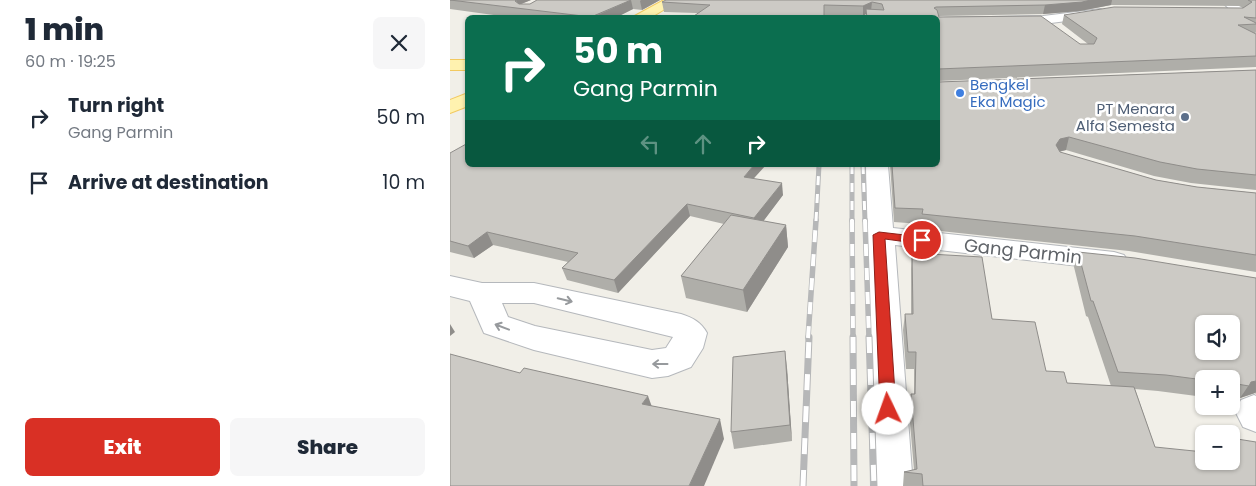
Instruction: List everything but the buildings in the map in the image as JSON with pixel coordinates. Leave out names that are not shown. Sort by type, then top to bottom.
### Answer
[{"type":"main road","points":[[644,15],[674,0]]},
{"type":"main road","points":[[671,15],[689,4]]},
{"type":"main road","points":[[450,56],[465,57]]},
{"type":"main road","points":[[450,65],[465,65]]},
{"type":"main road","points":[[450,106],[465,99]]},
{"type":"main road","points":[[450,125],[465,119]]},
{"type":"street","points":[[942,25],[1043,20],[1080,17],[1104,12],[1082,4]]},
{"type":"street","points":[[1230,8],[1256,8]]},
{"type":"street","points":[[1230,8],[1256,27]]},
{"type":"street","points":[[1043,20],[1064,35]]},
{"type":"street","points":[[877,167],[892,486]]},
{"type":"street","name":"Gang Parmin","points":[[879,235],[1138,264]]},
{"type":"street","points":[[450,286],[482,293],[534,293],[681,326],[691,333],[689,344],[680,357],[668,364],[652,364],[534,338],[495,325],[482,293]]},
{"type":"railway","points":[[831,15],[833,0]]},
{"type":"railway","points":[[816,221],[819,167]]},
{"type":"railway","points":[[852,167],[852,220]]},
{"type":"railway","points":[[863,167],[865,221]]},
{"type":"railway","points":[[808,338],[816,220]]},
{"type":"railway","points":[[852,220],[853,338]]},
{"type":"railway","points":[[865,220],[869,338]]},
{"type":"railway","points":[[803,486],[809,337]]},
{"type":"railway","points":[[853,337],[854,486]]},
{"type":"railway","points":[[869,337],[874,486]]},
{"type":"place","name":"Bengkel Eka Magic","points":[[960,93]]},
{"type":"place","name":"PT Menara Alfa Semesta","points":[[1185,117]]},
{"type":"route","points":[[888,409],[879,235],[922,240]]}]
